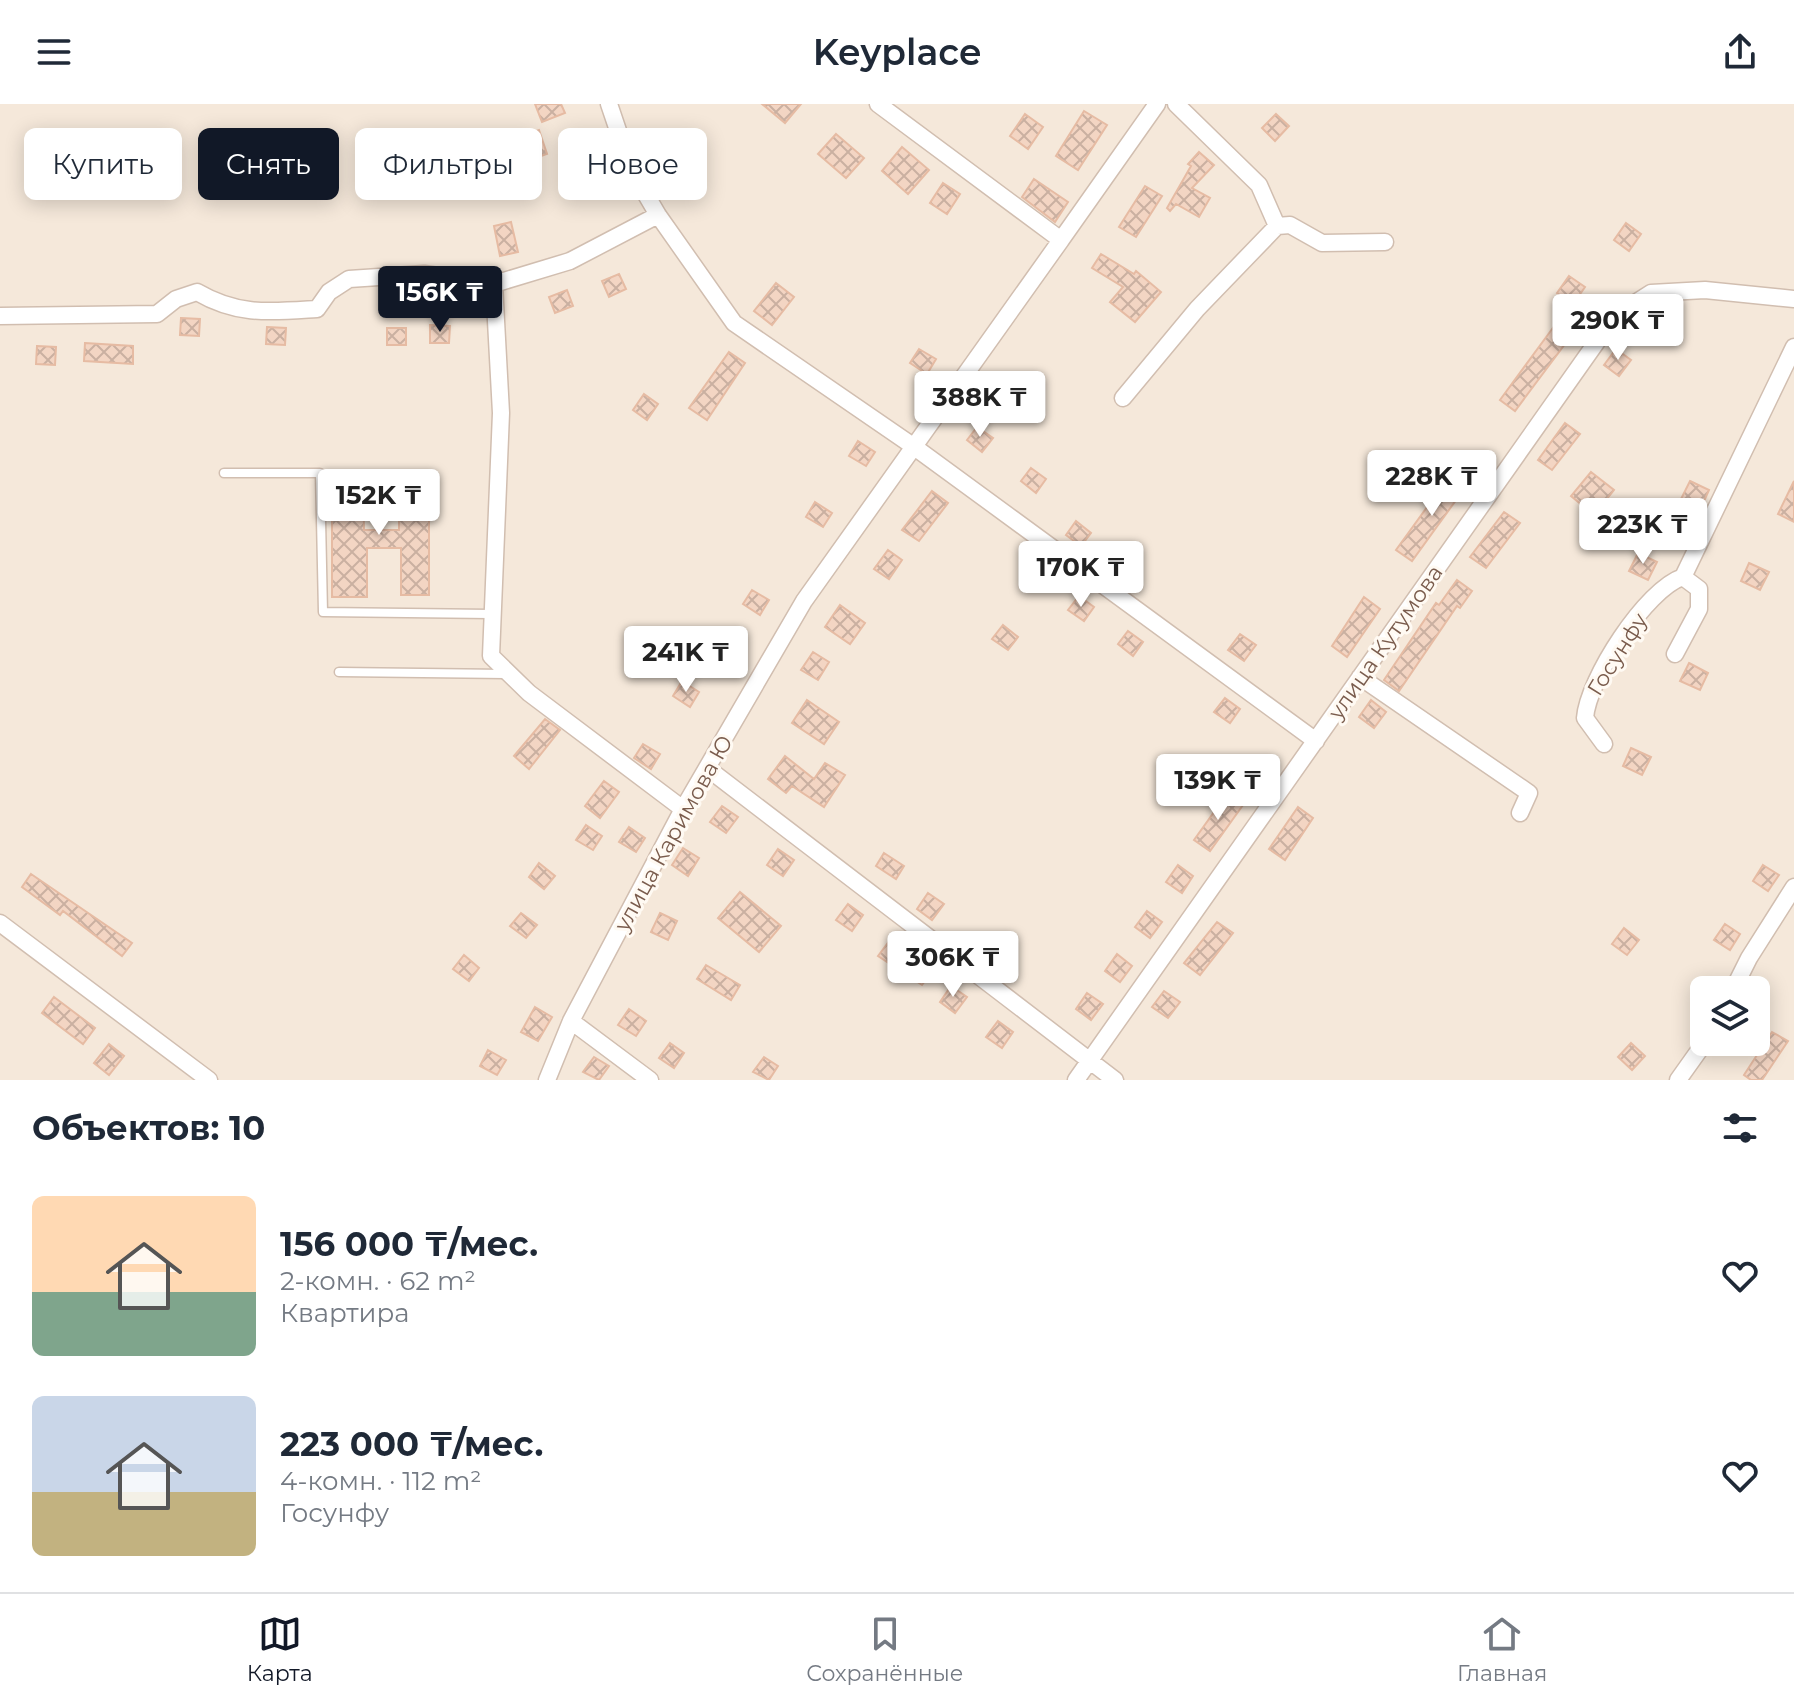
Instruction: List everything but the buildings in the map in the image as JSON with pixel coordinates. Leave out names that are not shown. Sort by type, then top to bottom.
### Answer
[{"type":"street","points":[[609,104],[631,169],[658,215],[734,323],[913,446],[1316,741]]},
{"type":"street","points":[[878,104],[1061,240]]},
{"type":"street","name":"улица Каримова Ю","points":[[547,1080],[571,1021],[683,809],[804,601],[1157,104]]},
{"type":"street","points":[[1176,104],[1259,185],[1277,226]]},
{"type":"street","points":[[0,316],[157,314],[176,299],[197,292],[223,308],[273,312],[317,309],[329,292],[349,279],[424,274],[494,284],[570,261],[658,215]]},
{"type":"street","points":[[1123,398],[1197,309],[1277,226],[1290,225],[1322,243],[1385,242]]},
{"type":"street","points":[[494,284],[501,413],[491,656],[508,674],[683,809]]},
{"type":"street","name":"улица Кутумова","points":[[1076,1080],[1615,316],[1651,293],[1705,290],[1794,299]]},
{"type":"street","name":"Госунфу","points":[[1604,744],[1585,718],[1586,699],[1629,628],[1670,581],[1683,577],[1794,347]]},
{"type":"street","points":[[1675,654],[1699,609],[1699,589],[1683,577]]},
{"type":"street","points":[[1360,677],[1529,793],[1520,813]]},
{"type":"street","points":[[707,768],[1115,1080]]},
{"type":"street","points":[[1741,976],[1794,887]]},
{"type":"street","points":[[0,923],[209,1080]]},
{"type":"street","points":[[571,1021],[650,1080]]},
{"type":"street","points":[[1678,1080],[1695,1056]]},
{"type":"lane","points":[[224,473],[320,473],[323,612],[491,614]]},
{"type":"lane","points":[[339,672],[508,674]]},
{"type":"shaded area","points":[[0,104],[1794,104],[1794,1080],[0,1080]]}]
